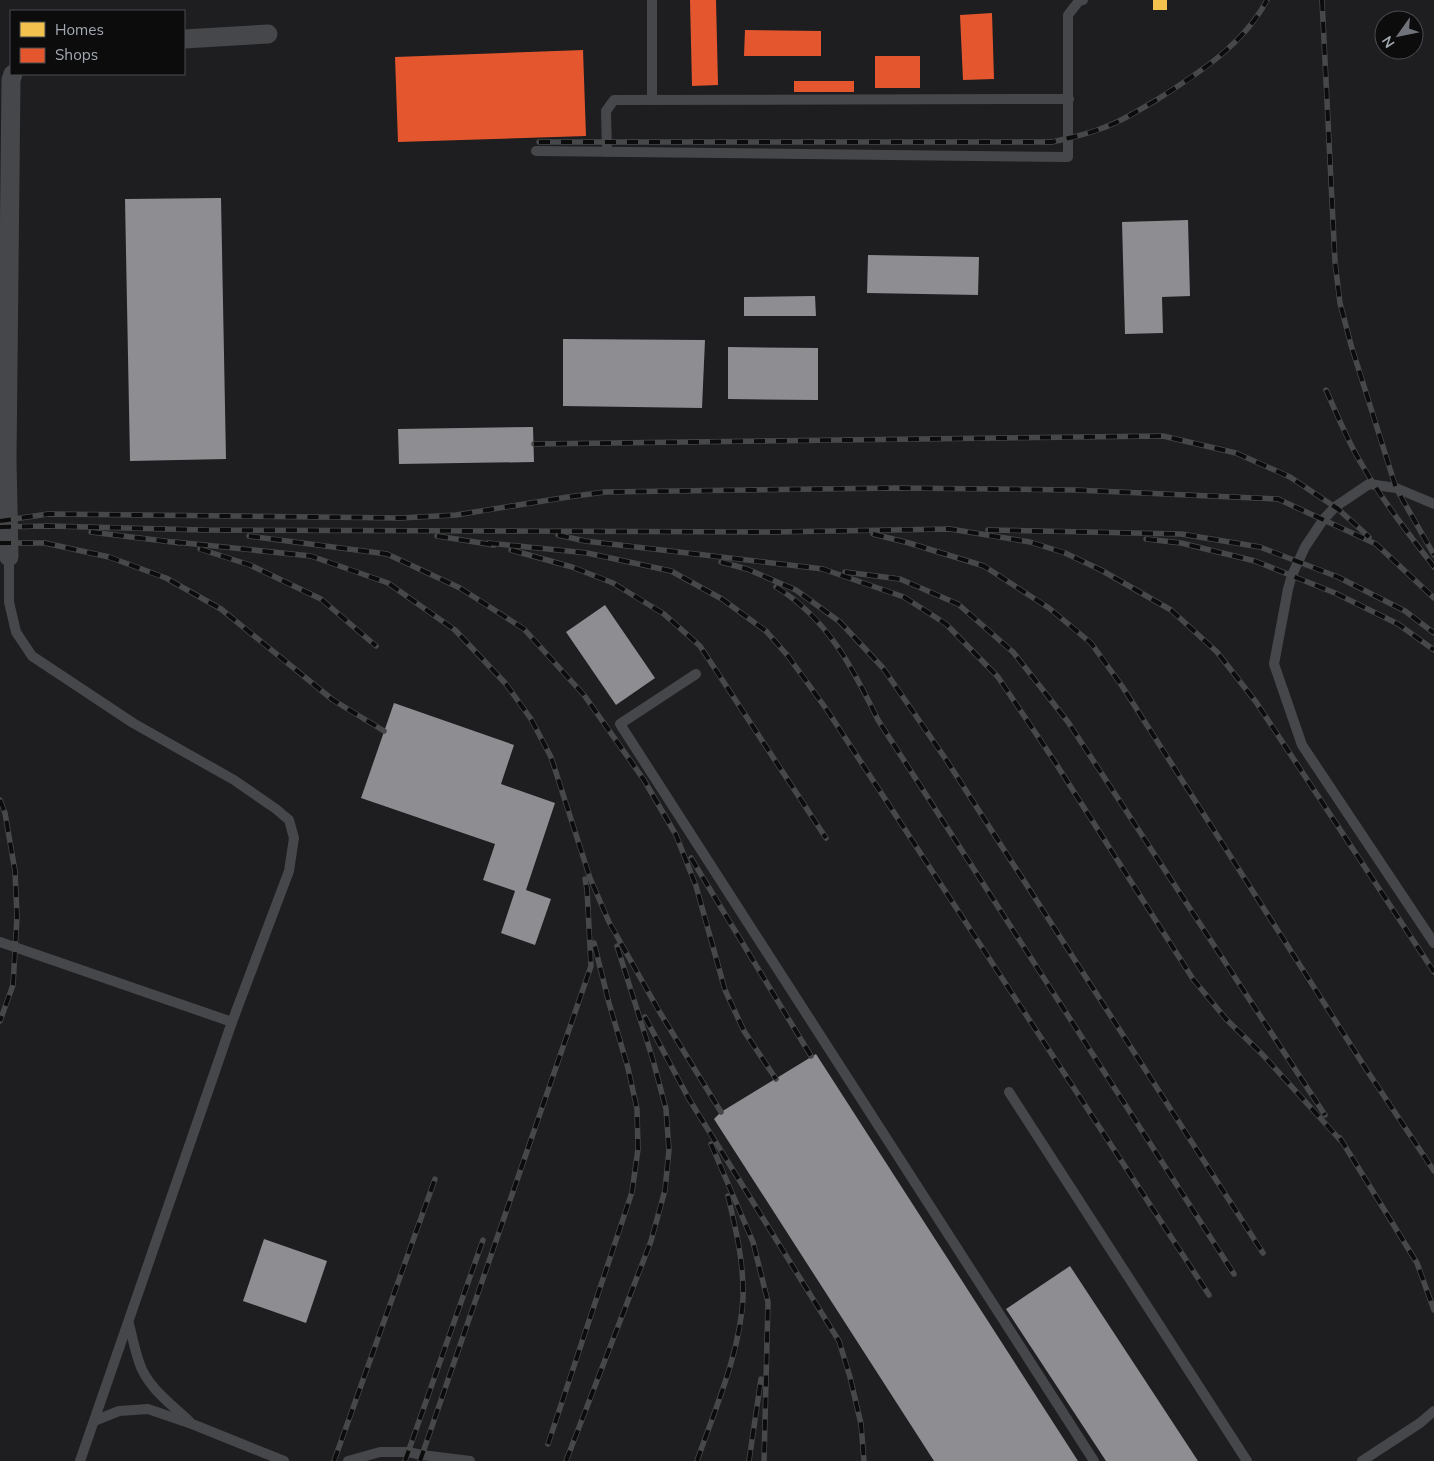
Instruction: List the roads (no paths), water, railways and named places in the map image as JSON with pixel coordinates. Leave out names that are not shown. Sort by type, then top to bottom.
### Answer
[{"type":"street","points":[[185,39],[268,34]]},
{"type":"street","points":[[9,557],[5,211],[11,80],[14,75]]},
{"type":"lane","points":[[652,0],[652,100]]},
{"type":"lane","points":[[536,151],[1068,157],[1068,14],[1079,1],[1083,0]]},
{"type":"lane","points":[[607,152],[606,111],[614,100],[1068,99]]},
{"type":"lane","points":[[1434,504],[1396,488],[1369,484],[1336,507],[1323,520],[1305,547],[1292,575],[1274,664],[1302,746],[1434,943]]},
{"type":"lane","points":[[9,557],[10,602],[16,632],[32,656],[134,723],[234,780],[276,809],[289,820],[294,838],[289,871],[232,1022],[80,1461]]},
{"type":"lane","points":[[696,674],[620,724],[1094,1461]]},
{"type":"lane","points":[[0,942],[232,1022]]},
{"type":"lane","points":[[1009,1092],[1247,1461]]},
{"type":"lane","points":[[129,1324],[139,1364],[148,1380],[192,1424]]},
{"type":"lane","points":[[94,1421],[118,1411],[148,1410],[192,1424],[284,1461]]},
{"type":"lane","points":[[1362,1461],[1420,1423],[1434,1411]]},
{"type":"lane","points":[[348,1461],[380,1452],[408,1452],[470,1461]]},
{"type":"railway","points":[[539,142],[1052,142],[1088,133],[1115,123],[1174,89],[1233,44],[1257,16],[1267,0]]},
{"type":"railway","points":[[1322,0],[1335,262],[1340,303],[1351,345],[1396,488],[1434,555]]},
{"type":"railway","points":[[1326,390],[1342,427],[1369,477],[1434,567]]},
{"type":"railway","points":[[534,444],[1163,436],[1236,453],[1290,477],[1338,509],[1369,537]]},
{"type":"railway","points":[[0,521],[48,514],[400,518],[456,515],[605,492],[896,488],[1075,490],[1278,499],[1376,544],[1434,598]]},
{"type":"railway","points":[[0,527],[49,526],[204,530],[775,532],[950,529],[1030,542],[1065,553],[1101,570],[1171,610],[1217,652],[1256,702],[1434,972]]},
{"type":"railway","points":[[988,530],[1181,534],[1260,547],[1338,577],[1405,611],[1434,633]]},
{"type":"railway","points":[[91,532],[180,543]]},
{"type":"railway","points":[[873,534],[984,566],[1049,608],[1091,643],[1122,686],[1368,1072],[1434,1171]]},
{"type":"railway","points":[[558,535],[585,541],[823,569],[904,597],[946,624],[998,677],[1053,759],[1193,979],[1226,1019],[1262,1054],[1343,1143]]},
{"type":"railway","points":[[249,536],[387,554],[460,588],[524,629],[584,695],[644,780],[676,835],[696,886],[725,990],[744,1031],[776,1079]]},
{"type":"railway","points":[[437,536],[494,545]]},
{"type":"railway","points":[[1146,539],[1181,543],[1255,561],[1335,593],[1398,624],[1434,650]]},
{"type":"railway","points":[[175,542],[311,556],[388,583],[455,630],[506,684],[531,719],[551,757],[590,878],[609,922],[659,1011],[721,1112]]},
{"type":"railway","points":[[0,543],[45,543],[109,557],[166,578],[221,609],[333,700],[384,731]]},
{"type":"railway","points":[[488,543],[587,553],[671,571],[722,599],[766,631],[788,656],[827,710],[1209,1295]]},
{"type":"railway","points":[[200,549],[250,565],[321,599],[376,646]]},
{"type":"railway","points":[[511,550],[572,567],[613,583],[664,614],[700,646],[826,838]]},
{"type":"railway","points":[[721,562],[747,569],[796,590],[840,622],[883,668],[947,761],[1263,1253]]},
{"type":"railway","points":[[845,572],[900,579],[958,604],[1013,652],[1068,722],[1325,1115]]},
{"type":"railway","points":[[776,587],[794,599],[810,614],[837,646],[859,682],[878,720],[1234,1274]]},
{"type":"railway","points":[[0,800],[5,813],[15,871],[17,917],[13,985],[0,1021]]},
{"type":"railway","points":[[691,858],[811,1056]]},
{"type":"railway","points":[[420,1461],[591,966],[585,879]]},
{"type":"railway","points":[[548,1444],[632,1192],[638,1149],[637,1109],[628,1068],[594,943]]},
{"type":"railway","points":[[566,1461],[651,1241],[665,1190],[669,1150],[666,1109],[653,1060],[617,946]]},
{"type":"railway","points":[[645,1017],[689,1099],[839,1341],[861,1424],[864,1461]]},
{"type":"railway","points":[[1340,1138],[1417,1263],[1434,1310]]},
{"type":"railway","points":[[711,1144],[753,1242],[768,1302],[764,1461]]},
{"type":"railway","points":[[334,1461],[435,1179]]},
{"type":"railway","points":[[697,1461],[726,1381],[741,1319],[743,1298],[741,1259],[728,1196]]},
{"type":"railway","points":[[405,1461],[483,1240]]},
{"type":"railway","points":[[749,1461],[761,1379]]}]
